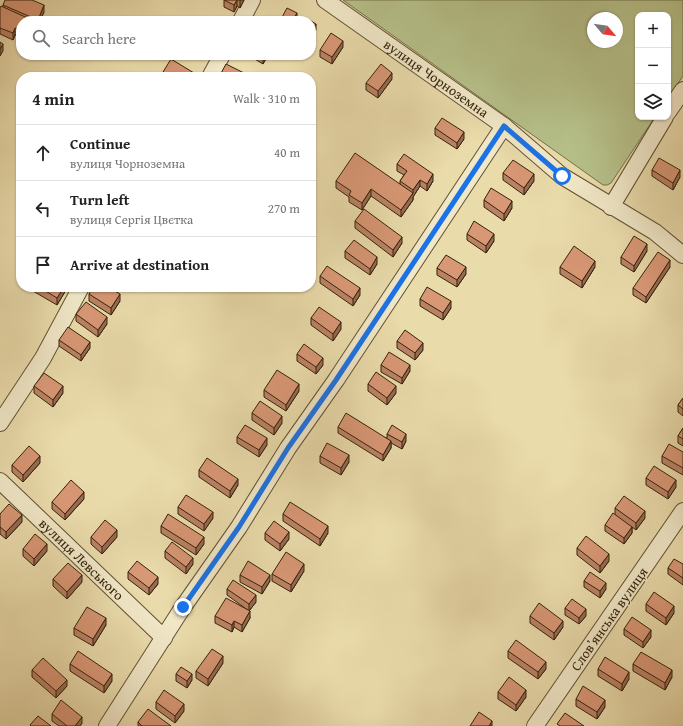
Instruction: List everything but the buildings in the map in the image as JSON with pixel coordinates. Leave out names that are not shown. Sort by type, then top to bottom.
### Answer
[{"type":"street","points":[[244,16],[252,0]]},
{"type":"street","name":"вулиця Чорноземна","points":[[325,0],[504,126],[562,176],[611,207],[655,232],[683,255]]},
{"type":"street","points":[[213,72],[219,60]]},
{"type":"street","points":[[671,108],[683,90]]},
{"type":"street","points":[[611,207],[663,120]]},
{"type":"street","points":[[107,726],[239,527],[288,448],[336,380],[504,126]]},
{"type":"street","points":[[0,423],[43,358],[78,292]]},
{"type":"street","name":"вулиця Левського","points":[[0,481],[164,638]]},
{"type":"street","name":"Словʼянська вулиця","points":[[535,726],[683,511]]},
{"type":"green space","points":[[343,0],[683,0],[683,76],[671,94],[671,12],[635,12],[635,120],[653,120],[611,183],[603,185]]},
{"type":"route","points":[[183,607],[239,527],[288,448],[336,380],[380,311],[504,126],[562,176]]}]
